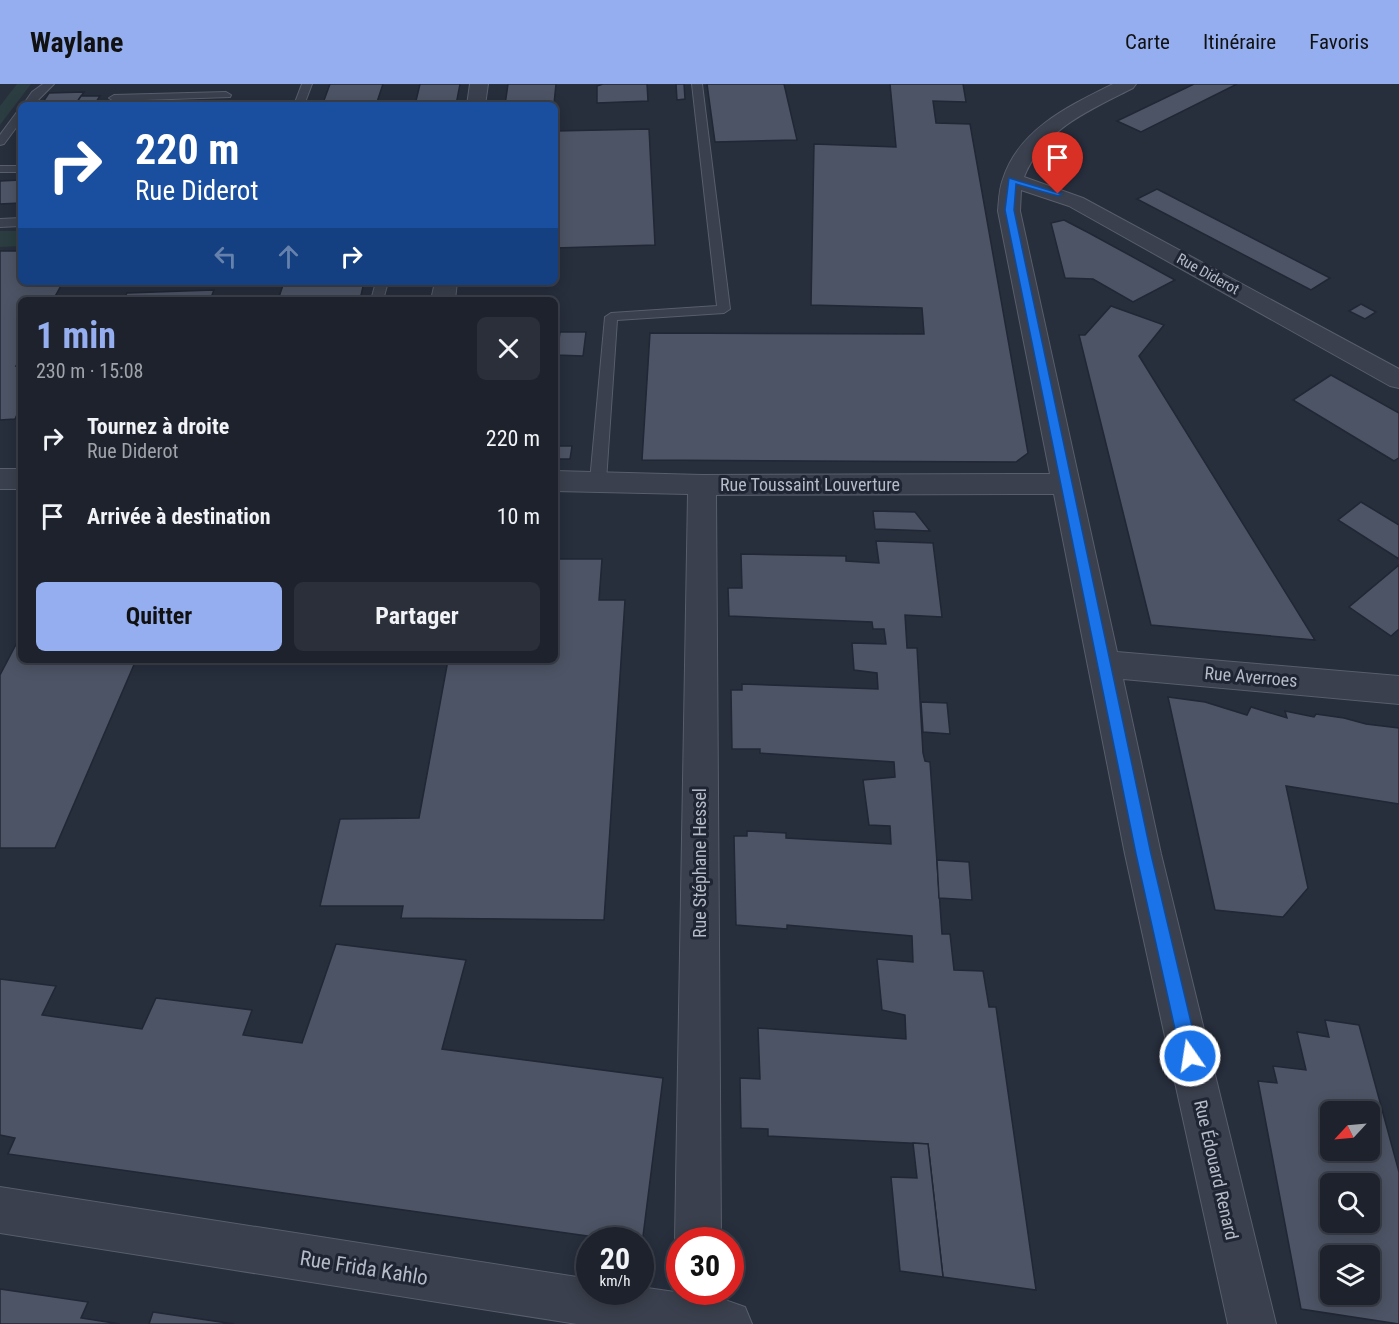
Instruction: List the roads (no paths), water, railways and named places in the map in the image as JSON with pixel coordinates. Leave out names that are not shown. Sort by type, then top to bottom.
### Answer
[{"type":"street","points":[[477,102],[480,84]]},
{"type":"street","name":"Rue Édouard Renard","points":[[1127,84],[1076,110],[1051,127],[1030,146],[1020,160],[1012,180],[1009,210],[1143,854],[1252,1324]]},
{"type":"street","name":"Rue Diderot","points":[[1012,180],[1076,202],[1399,380]]},
{"type":"street","points":[[0,479],[18,479]]},
{"type":"street","name":"Rue Toussaint Louverture","points":[[558,481],[702,485],[1065,484]]},
{"type":"street","name":"Rue Stéphane Hessel","points":[[698,1227],[702,485]]},
{"type":"street","name":"Rue Averroes","points":[[1103,664],[1399,690]]},
{"type":"street","name":"Rue Frida Kahlo","points":[[0,1210],[708,1312]]},
{"type":"lane","points":[[30,102],[49,84]]},
{"type":"lane","points":[[112,101],[123,84]]},
{"type":"lane","points":[[300,102],[307,84]]},
{"type":"lane","points":[[598,481],[611,316],[724,309],[697,84]]},
{"type":"lane","points":[[112,101],[226,95]]},
{"type":"lane","points":[[0,142],[18,118]]},
{"type":"lane","points":[[0,169],[18,169]]},
{"type":"lane","points":[[0,223],[18,222]]}]
